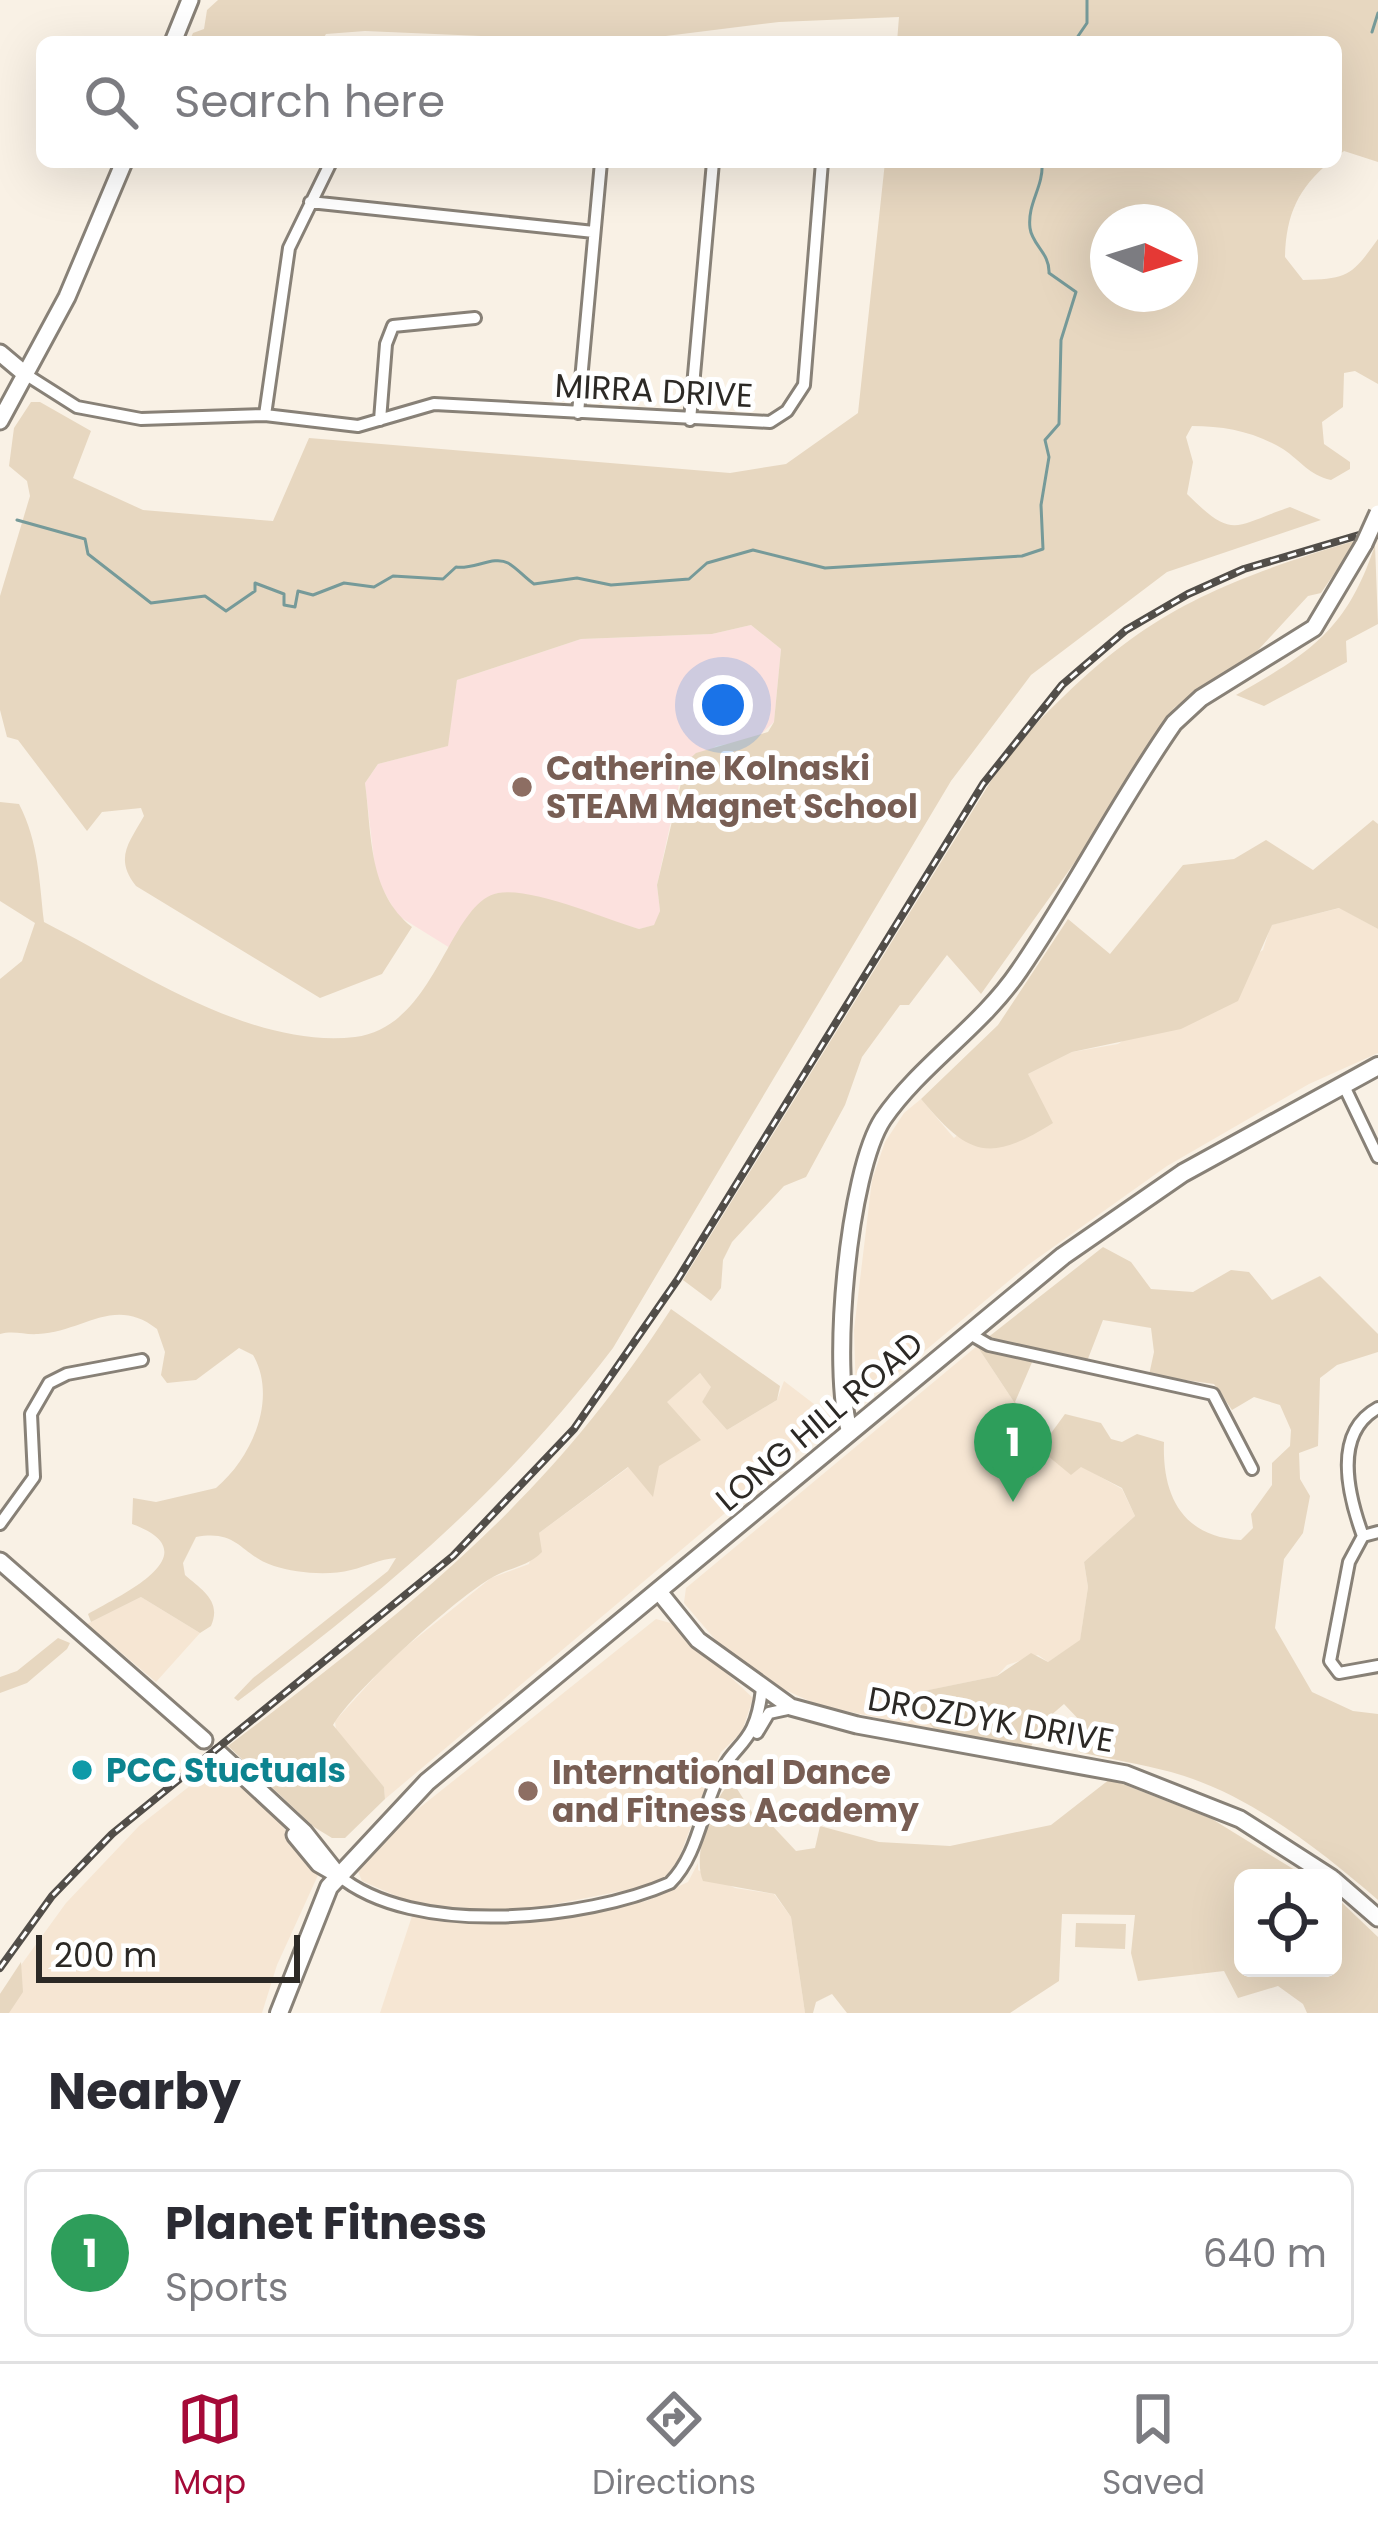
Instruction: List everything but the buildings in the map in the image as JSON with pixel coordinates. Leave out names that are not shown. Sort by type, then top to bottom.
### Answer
[{"type":"main road","name":"LONG HILL ROAD","points":[[279,2013],[305,1936],[338,1875],[427,1782],[1134,1204],[1378,1066]]},
{"type":"street","points":[[174,36],[189,0]]},
{"type":"street","points":[[0,422],[67,297],[121,168]]},
{"type":"street","points":[[265,415],[289,248],[329,168]]},
{"type":"street","points":[[578,413],[600,168]]},
{"type":"street","points":[[690,420],[712,168]]},
{"type":"street","name":"MIRRA DRIVE","points":[[25,374],[60,399],[98,413],[178,420],[265,415],[340,426],[434,404],[770,422],[798,398],[804,385],[822,168]]},
{"type":"street","points":[[310,202],[594,232]]},
{"type":"street","points":[[380,420],[386,344],[393,326],[475,318]]},
{"type":"street","points":[[0,352],[25,374]]},
{"type":"street","points":[[850,1432],[843,1406],[843,1332],[859,1178],[874,1134],[904,1094],[1009,986],[1174,723],[1201,698],[1314,628],[1378,513]]},
{"type":"street","points":[[1343,1084],[1378,1157]]},
{"type":"street","points":[[970,1334],[989,1345],[1213,1394],[1252,1469]]},
{"type":"street","points":[[0,1524],[34,1477],[32,1414],[49,1383],[67,1374],[142,1360]]},
{"type":"street","points":[[1378,1408],[1354,1428],[1348,1454],[1363,1536],[1349,1562],[1330,1652],[1334,1671],[1378,1666]]},
{"type":"street","points":[[1363,1536],[1378,1532]]},
{"type":"street","points":[[0,1561],[204,1740]]},
{"type":"street","name":"DROZDYK DRIVE","points":[[660,1594],[698,1640],[794,1708],[857,1725],[1082,1763],[1166,1786],[1240,1819],[1317,1869]]},
{"type":"street","points":[[746,1744],[762,1688]]},
{"type":"street","points":[[220,1754],[286,1816],[338,1875],[388,1902],[438,1913],[528,1914],[650,1892],[680,1874],[718,1776],[770,1713],[794,1708]]},
{"type":"street","name":"DROZDYK DRIVE","points":[[1342,1887],[1378,1918]]},
{"type":"shaded area","points":[[218,0],[1378,0],[1378,162],[1342,152],[1342,36],[897,36],[899,17],[779,22],[666,36],[365,31],[325,36],[192,36],[204,29],[207,10]]},
{"type":"shaded area","points":[[884,168],[1324,168],[1296,204],[1285,257],[1303,280],[1330,278],[1355,268],[1378,239],[1378,384],[1355,371],[1344,373],[1343,407],[1322,422],[1324,444],[1350,462],[1350,469],[1331,480],[1323,478],[1272,443],[1228,429],[1192,426],[1186,437],[1193,462],[1187,494],[1215,519],[1245,524],[1290,507],[1321,520],[1167,572],[1031,675],[951,781],[613,1348],[527,1450],[438,1539],[238,1701],[234,1698],[253,1678],[388,1571],[396,1558],[342,1572],[302,1572],[263,1561],[222,1537],[196,1537],[183,1563],[185,1575],[212,1603],[211,1626],[200,1633],[141,1597],[91,1622],[88,1614],[137,1586],[162,1561],[164,1548],[155,1536],[132,1524],[133,1498],[156,1502],[216,1488],[250,1444],[263,1390],[253,1355],[239,1348],[196,1380],[167,1383],[161,1375],[165,1352],[157,1329],[127,1315],[98,1318],[54,1332],[0,1334],[0,979],[22,961],[35,923],[0,901],[0,802],[19,804],[26,819],[44,922],[155,982],[235,1018],[275,1031],[355,1037],[383,1028],[405,1012],[466,918],[498,893],[549,899],[639,929],[654,925],[660,911],[657,885],[686,762],[696,753],[768,732],[774,722],[781,649],[751,625],[712,634],[581,639],[457,680],[448,746],[378,764],[365,783],[380,880],[387,897],[412,927],[382,974],[320,998],[136,886],[125,859],[144,816],[141,808],[102,812],[87,831],[18,740],[7,737],[0,710],[0,596],[30,496],[27,481],[9,466],[14,428],[31,402],[40,402],[91,431],[73,478],[143,510],[273,521],[309,438],[730,473],[786,464],[858,413]]},
{"type":"shaded area","points":[[1357,540],[1321,593],[1308,596],[1249,660],[1174,708],[1085,848],[981,994],[947,955],[909,1005],[900,1005],[862,1057],[845,1105],[806,1177],[784,1186],[732,1242],[723,1260],[721,1288],[711,1301],[683,1280],[1007,755],[1089,673],[1164,618],[1248,577]]},
{"type":"shaded area","points":[[1375,545],[1378,624],[1346,641],[1347,662],[1264,706],[1236,695],[1323,636],[1352,598]]},
{"type":"shaded area","name":"Catherine Kolnaski STEAM Magnet School","points":[[751,625],[781,649],[774,722],[756,739],[716,746],[681,775],[657,885],[660,911],[655,925],[639,929],[519,894],[497,893],[466,920],[450,948],[397,915],[376,877],[365,783],[378,764],[447,746],[457,680],[581,639],[712,634]]},
{"type":"shaded area","points":[[1373,820],[1378,824],[1378,929],[1339,908],[1272,925],[1238,1001],[1181,1029],[1072,1052],[1028,1074],[1053,1123],[1012,1144],[995,1148],[966,1142],[921,1099],[998,1025],[1068,919],[1110,954],[1183,865],[1234,859],[1266,840],[1313,870]]},
{"type":"shaded area","points":[[1340,908],[1378,929],[1378,1053],[1309,1084],[1167,1166],[1028,1265],[867,1399],[856,1395],[854,1330],[872,1180],[885,1142],[904,1113],[921,1099],[954,1138],[1028,1074],[1072,1052],[1118,1044],[1263,950],[1271,925]]},
{"type":"shaded area","points":[[1103,1247],[1131,1262],[1151,1289],[1193,1292],[1231,1270],[1249,1272],[1272,1300],[1320,1276],[1378,1334],[1378,1352],[1337,1365],[1320,1378],[1318,1446],[1299,1453],[1300,1479],[1310,1496],[1303,1533],[1284,1559],[1275,1628],[1312,1692],[1353,1711],[1378,1714],[1378,1900],[1307,1843],[1228,1794],[1171,1772],[1079,1752],[1084,1725],[1064,1704],[1042,1723],[1030,1749],[935,1730],[904,1695],[997,1676],[1031,1653],[1048,1662],[1080,1640],[1088,1587],[1084,1562],[1135,1516],[1122,1488],[1081,1467],[1071,1475],[1031,1442],[1014,1402],[977,1346]],"holes":[[[1103,1320],[1151,1328],[1154,1352],[1149,1375],[1214,1384],[1232,1410],[1254,1397],[1280,1405],[1291,1430],[1290,1446],[1272,1463],[1272,1485],[1251,1514],[1253,1528],[1241,1540],[1204,1531],[1180,1510],[1167,1479],[1164,1442],[1137,1434],[1122,1442],[1111,1439],[1101,1423],[1065,1414],[1049,1436],[1015,1402],[1033,1360],[1084,1369]]]},
{"type":"shaded area","points":[[671,1309],[780,1386],[777,1400],[727,1430],[702,1402],[711,1387],[700,1373],[667,1402],[701,1440],[659,1466],[653,1497],[628,1467],[539,1533],[542,1552],[456,1603],[344,1710],[333,1725],[384,1787],[385,1799],[345,1838],[332,1838],[314,1827],[228,1746],[415,1598],[524,1496],[624,1378]]},
{"type":"shaded area","points":[[977,1346],[1014,1402],[1017,1418],[1081,1466],[1122,1489],[1135,1516],[1084,1562],[1088,1587],[1080,1641],[1048,1662],[1038,1655],[1007,1665],[997,1676],[905,1695],[935,1730],[818,1705],[779,1687],[725,1651],[684,1603],[686,1588]]},
{"type":"shaded area","points":[[700,1373],[712,1387],[702,1402],[727,1430],[777,1400],[784,1381],[831,1417],[831,1424],[385,1799],[384,1787],[336,1731],[335,1721],[392,1658],[491,1578],[529,1564],[539,1533],[629,1467],[652,1495],[666,1402]]},
{"type":"shaded area","points":[[141,1597],[200,1633],[156,1682],[87,1624]]},
{"type":"shaded area","points":[[656,1619],[674,1624],[753,1698],[742,1732],[721,1752],[712,1771],[673,1874],[647,1886],[520,1911],[417,1905],[362,1881],[358,1871],[393,1829]]},
{"type":"shaded area","points":[[58,1638],[70,1643],[67,1649],[27,1683],[0,1693],[0,1677],[17,1671]]},
{"type":"shaded area","points":[[219,1763],[280,1823],[319,1873],[277,1965],[262,2013],[0,2013],[0,1994],[66,1903],[139,1826]]},
{"type":"shaded area","points":[[1110,1779],[1212,1819],[1293,1869],[1234,1869],[1234,1977],[1342,1977],[1342,1903],[1378,1937],[1378,2013],[1307,2013],[1303,2004],[1278,1986],[1238,1998],[1224,1971],[1138,1981],[1131,1953],[1135,1915],[1062,1914],[1059,1981],[1010,2013],[847,2013],[832,1994],[816,2002],[813,2013],[805,2013],[791,1917],[775,1894],[703,1881],[700,1870],[706,1829],[717,1801],[732,1781],[757,1820],[766,1819],[796,1851],[815,1848],[820,1826],[879,1842],[950,1846],[1051,1825]]},
{"type":"shaded area","points":[[698,1863],[698,1870],[735,1888],[774,1894],[791,1917],[805,2013],[380,2013],[412,1916],[549,1919],[646,1901],[688,1882]]},
{"type":"shaded area","points":[[1076,1923],[1126,1924],[1125,1949],[1075,1947]]},
{"type":"shaded area","points":[[21,1962],[23,1992],[9,2013],[0,2013],[0,1994]]},
{"type":"waterway","points":[[1078,36],[1087,23],[1087,0]]},
{"type":"waterway","points":[[1372,32],[1378,13]]},
{"type":"waterway","points":[[17,520],[85,539],[88,554],[151,603],[205,596],[226,611],[255,591],[255,583],[284,594],[284,605],[295,607],[298,591],[313,595],[344,583],[374,587],[393,576],[443,579],[456,567],[496,561],[508,563],[534,584],[577,578],[611,585],[689,579],[707,563],[753,550],[825,568],[1022,556],[1043,549],[1041,505],[1049,457],[1045,440],[1059,424],[1061,340],[1076,292],[1049,273],[1047,260],[1031,234],[1031,211],[1042,168]]},
{"type":"railway","points":[[0,1968],[52,1896],[112,1834],[453,1556],[574,1429],[678,1279],[983,784],[1062,685],[1126,630],[1188,594],[1244,569],[1359,535]]},
{"type":"place","name":"Catherine Kolnaski STEAM Magnet School","points":[[522,787]]},
{"type":"place","name":"Planet Fitness","points":[[1013,1502]]},
{"type":"place","name":"PCC Stuctuals","points":[[82,1770]]},
{"type":"place","name":"International Dance and Fitness Academy","points":[[528,1791]]}]
